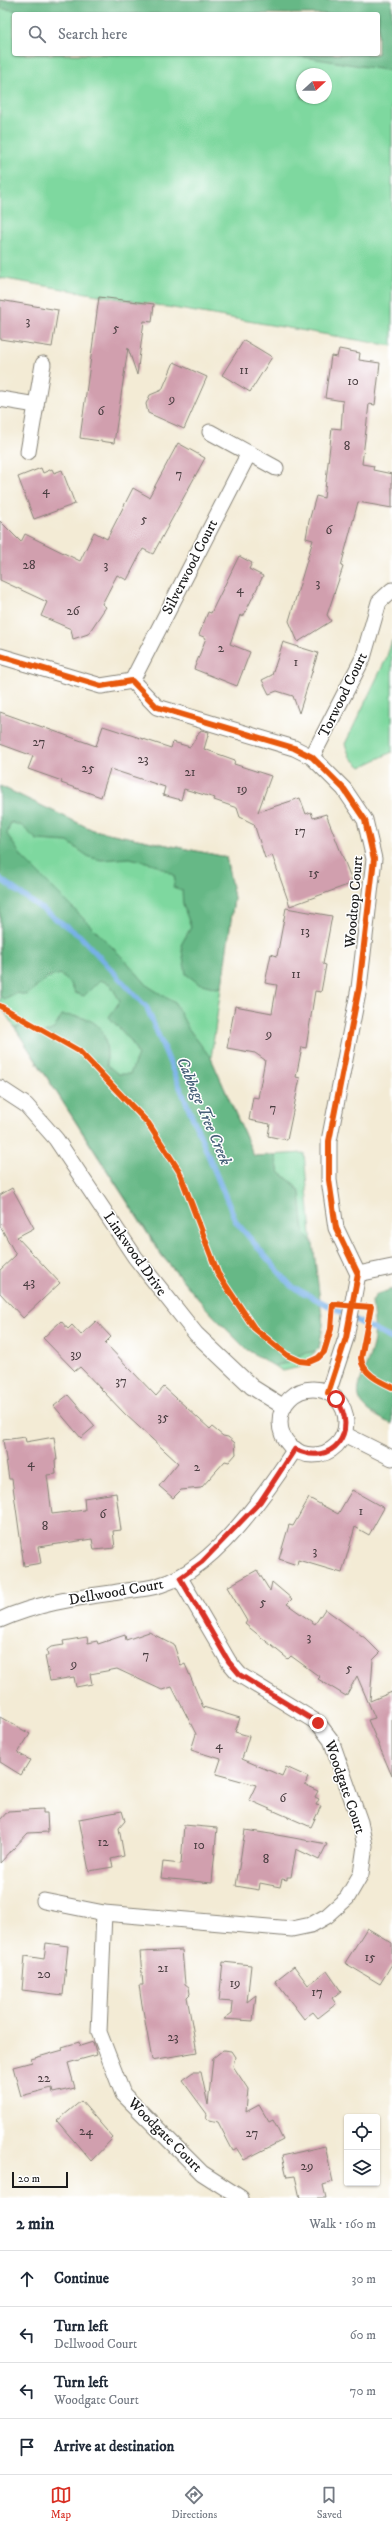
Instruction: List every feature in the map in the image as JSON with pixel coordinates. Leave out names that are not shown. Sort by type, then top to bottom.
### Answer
[{"type":"street","points":[[28,452],[43,364]]},
{"type":"street","points":[[0,400],[36,405]]},
{"type":"street","points":[[210,432],[276,468]]},
{"type":"street","name":"Silverwood Court","points":[[132,681],[248,453]]},
{"type":"street","name":"Torwood Court","points":[[312,757],[363,658],[379,602],[392,590]]},
{"type":"street","points":[[0,656],[101,686],[132,681]]},
{"type":"street","name":"Woodtop Court","points":[[132,681],[157,707],[294,748],[312,757],[344,789],[365,820],[374,859],[359,988],[329,1141],[329,1180],[336,1228],[358,1274]]},
{"type":"street","name":"Linkwood Drive","points":[[0,1088],[26,1105],[56,1139],[135,1257],[196,1334],[252,1388],[284,1407]]},
{"type":"street","points":[[328,1393],[346,1338],[358,1274],[392,1267]]},
{"type":"street","points":[[308,1390],[328,1393],[336,1399],[345,1416],[344,1434],[335,1446],[323,1454],[304,1454],[288,1443],[281,1426],[284,1407],[298,1393],[308,1390]]},
{"type":"street","points":[[344,1434],[392,1458]]},
{"type":"street","name":"Dellwood Court","points":[[0,1620],[23,1610],[80,1597],[159,1586],[180,1578],[202,1562],[260,1502],[295,1449]]},
{"type":"street","name":"Woodgate Court","points":[[44,1901],[104,1913],[292,1928],[311,1925],[328,1916],[347,1898],[361,1874],[365,1846],[360,1822],[332,1740],[318,1723],[240,1675],[229,1662],[180,1578]]},
{"type":"street","name":"Woodgate Court","points":[[104,1913],[99,2032],[123,2094],[202,2173],[241,2198]]},
{"type":"green space","points":[[0,0],[152,12],[12,12],[12,56],[380,56],[380,54],[392,57],[392,346],[0,278]]},
{"type":"green space","points":[[0,0],[392,0],[392,71],[298,56],[380,56],[380,12],[25,12],[0,8]]},
{"type":"green space","points":[[392,640],[392,752],[361,767],[350,757],[345,744],[386,659]]},
{"type":"green space","points":[[0,786],[93,830],[226,857],[234,898],[211,1058],[254,1156],[304,1153],[311,1235],[323,1325],[319,1348],[300,1367],[283,1371],[246,1349],[206,1308],[162,1256],[0,1005]]},
{"type":"green space","points":[[0,786],[93,830],[226,857],[234,898],[222,986],[217,988],[198,983],[186,974],[181,945],[191,927],[183,905],[182,890],[173,887],[175,881],[174,875],[154,864],[130,858],[101,860],[89,857],[68,842],[37,840],[22,826],[11,822],[7,834],[22,857],[126,961],[148,986],[175,1003],[188,1028],[211,1058],[254,1156],[275,1155],[279,1172],[293,1183],[300,1193],[304,1232],[313,1243],[323,1325],[319,1348],[316,1351],[302,1354],[286,1363],[274,1366],[246,1349],[206,1308],[163,1256],[15,1028],[22,1026],[42,1034],[54,1029],[62,1015],[75,1016],[93,1022],[99,1027],[106,1042],[107,1065],[118,1074],[130,1074],[138,1055],[131,1041],[109,1017],[120,1001],[110,984],[100,980],[84,996],[75,993],[71,984],[60,974],[47,978],[27,995],[16,993],[4,999],[0,996]]},
{"type":"green space","points":[[392,1289],[392,1424],[375,1415],[365,1407],[360,1399],[358,1390],[374,1339],[372,1301],[376,1295]]},
{"type":"building","points":[[99,297],[154,304],[152,322],[144,321],[137,375],[128,348],[114,443],[80,438]]},
{"type":"building","points":[[0,300],[58,310],[52,347],[0,339]]},
{"type":"building","points":[[244,340],[272,357],[250,392],[222,375]]},
{"type":"building","points":[[339,349],[360,353],[359,360],[380,363],[375,405],[369,404],[362,464],[374,466],[373,470],[392,474],[392,508],[358,502],[341,566],[343,567],[327,615],[331,621],[298,642],[289,621],[313,540],[306,538],[309,521],[316,496],[324,498],[332,428],[341,429],[343,401],[325,398],[331,356],[337,357]]},
{"type":"building","points":[[174,362],[207,377],[184,429],[148,413],[146,404],[150,395],[162,390]]},
{"type":"building","points":[[178,443],[205,458],[153,554],[143,549],[127,580],[117,575],[102,604],[106,607],[88,634],[73,639],[71,629],[41,616],[47,602],[0,580],[0,521],[21,542],[25,534],[80,561],[94,532],[107,539],[133,488],[149,497]]},
{"type":"building","points":[[41,468],[43,473],[52,469],[54,473],[62,470],[75,504],[34,519],[18,477]]},
{"type":"building","points":[[239,556],[252,563],[249,569],[263,576],[243,617],[240,615],[230,644],[250,652],[237,686],[194,669],[206,638],[199,635],[208,612],[211,613]]},
{"type":"building","points":[[283,642],[318,653],[299,713],[293,696],[277,691],[269,694],[262,680],[272,675]]},
{"type":"building","points":[[0,712],[96,746],[103,726],[171,748],[173,742],[190,747],[201,730],[209,732],[204,749],[235,760],[234,764],[271,776],[258,812],[300,798],[306,814],[311,812],[313,818],[326,814],[353,883],[290,906],[272,855],[265,858],[254,824],[240,817],[237,808],[214,800],[215,798],[184,789],[181,800],[163,795],[165,787],[110,769],[101,797],[61,783],[62,781],[28,769],[33,756],[0,744]]},
{"type":"building","points":[[286,908],[332,916],[323,964],[326,965],[321,992],[315,991],[306,1048],[302,1047],[296,1077],[300,1078],[287,1140],[268,1136],[270,1124],[249,1120],[253,1097],[258,1098],[265,1060],[255,1053],[227,1048],[235,1006],[272,1013],[277,985],[265,983],[271,954],[277,956]]},
{"type":"building","points":[[12,1188],[34,1228],[17,1237],[60,1283],[23,1318],[0,1293],[0,1270],[16,1255],[0,1226],[0,1195]]},
{"type":"building","points":[[61,1321],[68,1329],[72,1325],[81,1335],[96,1321],[111,1337],[105,1343],[156,1396],[164,1387],[210,1429],[212,1427],[235,1443],[236,1454],[229,1462],[225,1461],[201,1488],[181,1490],[173,1498],[159,1486],[178,1463],[125,1414],[80,1367],[75,1371],[43,1338]]},
{"type":"building","points":[[68,1395],[95,1426],[81,1438],[54,1406]]},
{"type":"building","points":[[25,1437],[26,1442],[54,1437],[57,1460],[55,1460],[56,1474],[47,1475],[52,1514],[85,1510],[84,1498],[116,1493],[121,1530],[113,1531],[115,1548],[94,1550],[92,1539],[38,1547],[41,1563],[24,1566],[12,1479],[9,1479],[3,1440]]},
{"type":"building","points":[[352,1490],[384,1508],[369,1535],[355,1527],[342,1573],[298,1560],[297,1565],[279,1559],[289,1525],[293,1526],[309,1498],[338,1514]]},
{"type":"building","points":[[257,1570],[270,1591],[272,1582],[292,1599],[287,1604],[315,1624],[325,1609],[365,1638],[380,1653],[373,1660],[370,1701],[392,1692],[392,1776],[368,1720],[375,1718],[357,1676],[346,1696],[318,1679],[320,1677],[291,1656],[288,1659],[245,1624],[247,1621],[227,1587]]},
{"type":"building","points":[[149,1632],[174,1645],[181,1666],[185,1664],[203,1707],[240,1718],[235,1732],[249,1736],[242,1759],[282,1776],[286,1767],[308,1777],[305,1785],[318,1791],[315,1797],[319,1799],[316,1805],[321,1806],[311,1827],[249,1800],[256,1785],[216,1774],[221,1759],[191,1750],[196,1734],[172,1687],[162,1690],[117,1669],[90,1674],[92,1684],[76,1687],[74,1677],[50,1681],[45,1656],[48,1656],[47,1650],[51,1647],[64,1645],[63,1641],[87,1637],[88,1643],[97,1641],[98,1644],[125,1635],[126,1640]]},
{"type":"building","points":[[0,1717],[30,1734],[18,1753],[30,1760],[21,1775],[0,1762]]},
{"type":"building","points":[[43,1809],[43,1813],[47,1813],[48,1832],[28,1833],[0,1863],[0,1820],[8,1811]]},
{"type":"building","points":[[122,1811],[125,1821],[119,1828],[124,1856],[111,1859],[113,1867],[89,1871],[79,1819]]},
{"type":"building","points":[[184,1825],[217,1828],[212,1883],[161,1878],[163,1862],[181,1864]]},
{"type":"building","points":[[245,1830],[327,1844],[319,1860],[296,1849],[291,1877],[287,1877],[287,1880],[282,1879],[280,1887],[260,1883],[259,1890],[236,1886]]},
{"type":"building","points":[[367,1928],[392,1943],[392,1964],[380,1984],[345,1963]]},
{"type":"building","points":[[46,1943],[68,1946],[63,1995],[22,1990],[25,1956],[44,1959]]},
{"type":"building","points":[[182,1950],[185,1984],[189,1987],[190,1994],[187,1997],[197,2052],[152,2060],[139,1985],[143,1985],[140,1952]]},
{"type":"building","points":[[223,1962],[251,1965],[247,2002],[256,1995],[253,2021],[224,2019],[232,2013],[233,2002],[219,2001]]},
{"type":"building","points":[[294,1966],[308,1985],[327,1971],[341,1991],[332,1998],[336,2004],[318,2018],[313,2012],[304,2019],[275,1981]]},
{"type":"building","points":[[79,2042],[80,2046],[93,2042],[97,2055],[68,2063],[75,2088],[53,2093],[52,2088],[21,2096],[13,2067],[32,2062],[31,2059],[63,2050],[62,2047]]},
{"type":"building","points":[[223,2050],[231,2051],[235,2057],[233,2066],[248,2089],[246,2112],[259,2105],[269,2122],[273,2120],[283,2140],[244,2160],[237,2149],[233,2151],[218,2122],[206,2119],[207,2114],[182,2080],[193,2072],[201,2072],[208,2105],[213,2058]]},
{"type":"building","points":[[81,2101],[113,2138],[91,2161],[57,2121]]},
{"type":"building","points":[[325,2146],[333,2182],[323,2185],[326,2198],[300,2198],[295,2176],[287,2177],[282,2156]]},
{"type":"waterway","name":"Cabbage Tree Creek","points":[[0,879],[80,936],[147,1008],[236,1222],[291,1286],[392,1339]]},
{"type":"cycle path","points":[[0,656],[101,686],[132,681],[157,707],[294,748],[312,757],[344,789],[365,820],[374,859],[359,988],[329,1141],[329,1180],[336,1228],[358,1274],[346,1338],[328,1393]]},
{"type":"cycle path","points":[[0,1006],[79,1051],[148,1123],[179,1171],[218,1274],[254,1328],[287,1355],[300,1361],[309,1362],[318,1358],[324,1352],[331,1329],[333,1304],[371,1307],[361,1358],[362,1363],[364,1368],[372,1376],[392,1387]]},
{"type":"route","points":[[318,1723],[279,1697],[240,1675],[229,1662],[180,1578],[202,1562],[260,1502],[295,1449],[304,1454],[323,1454],[331,1450],[338,1443],[344,1434],[346,1425],[342,1406],[336,1399]]}]
